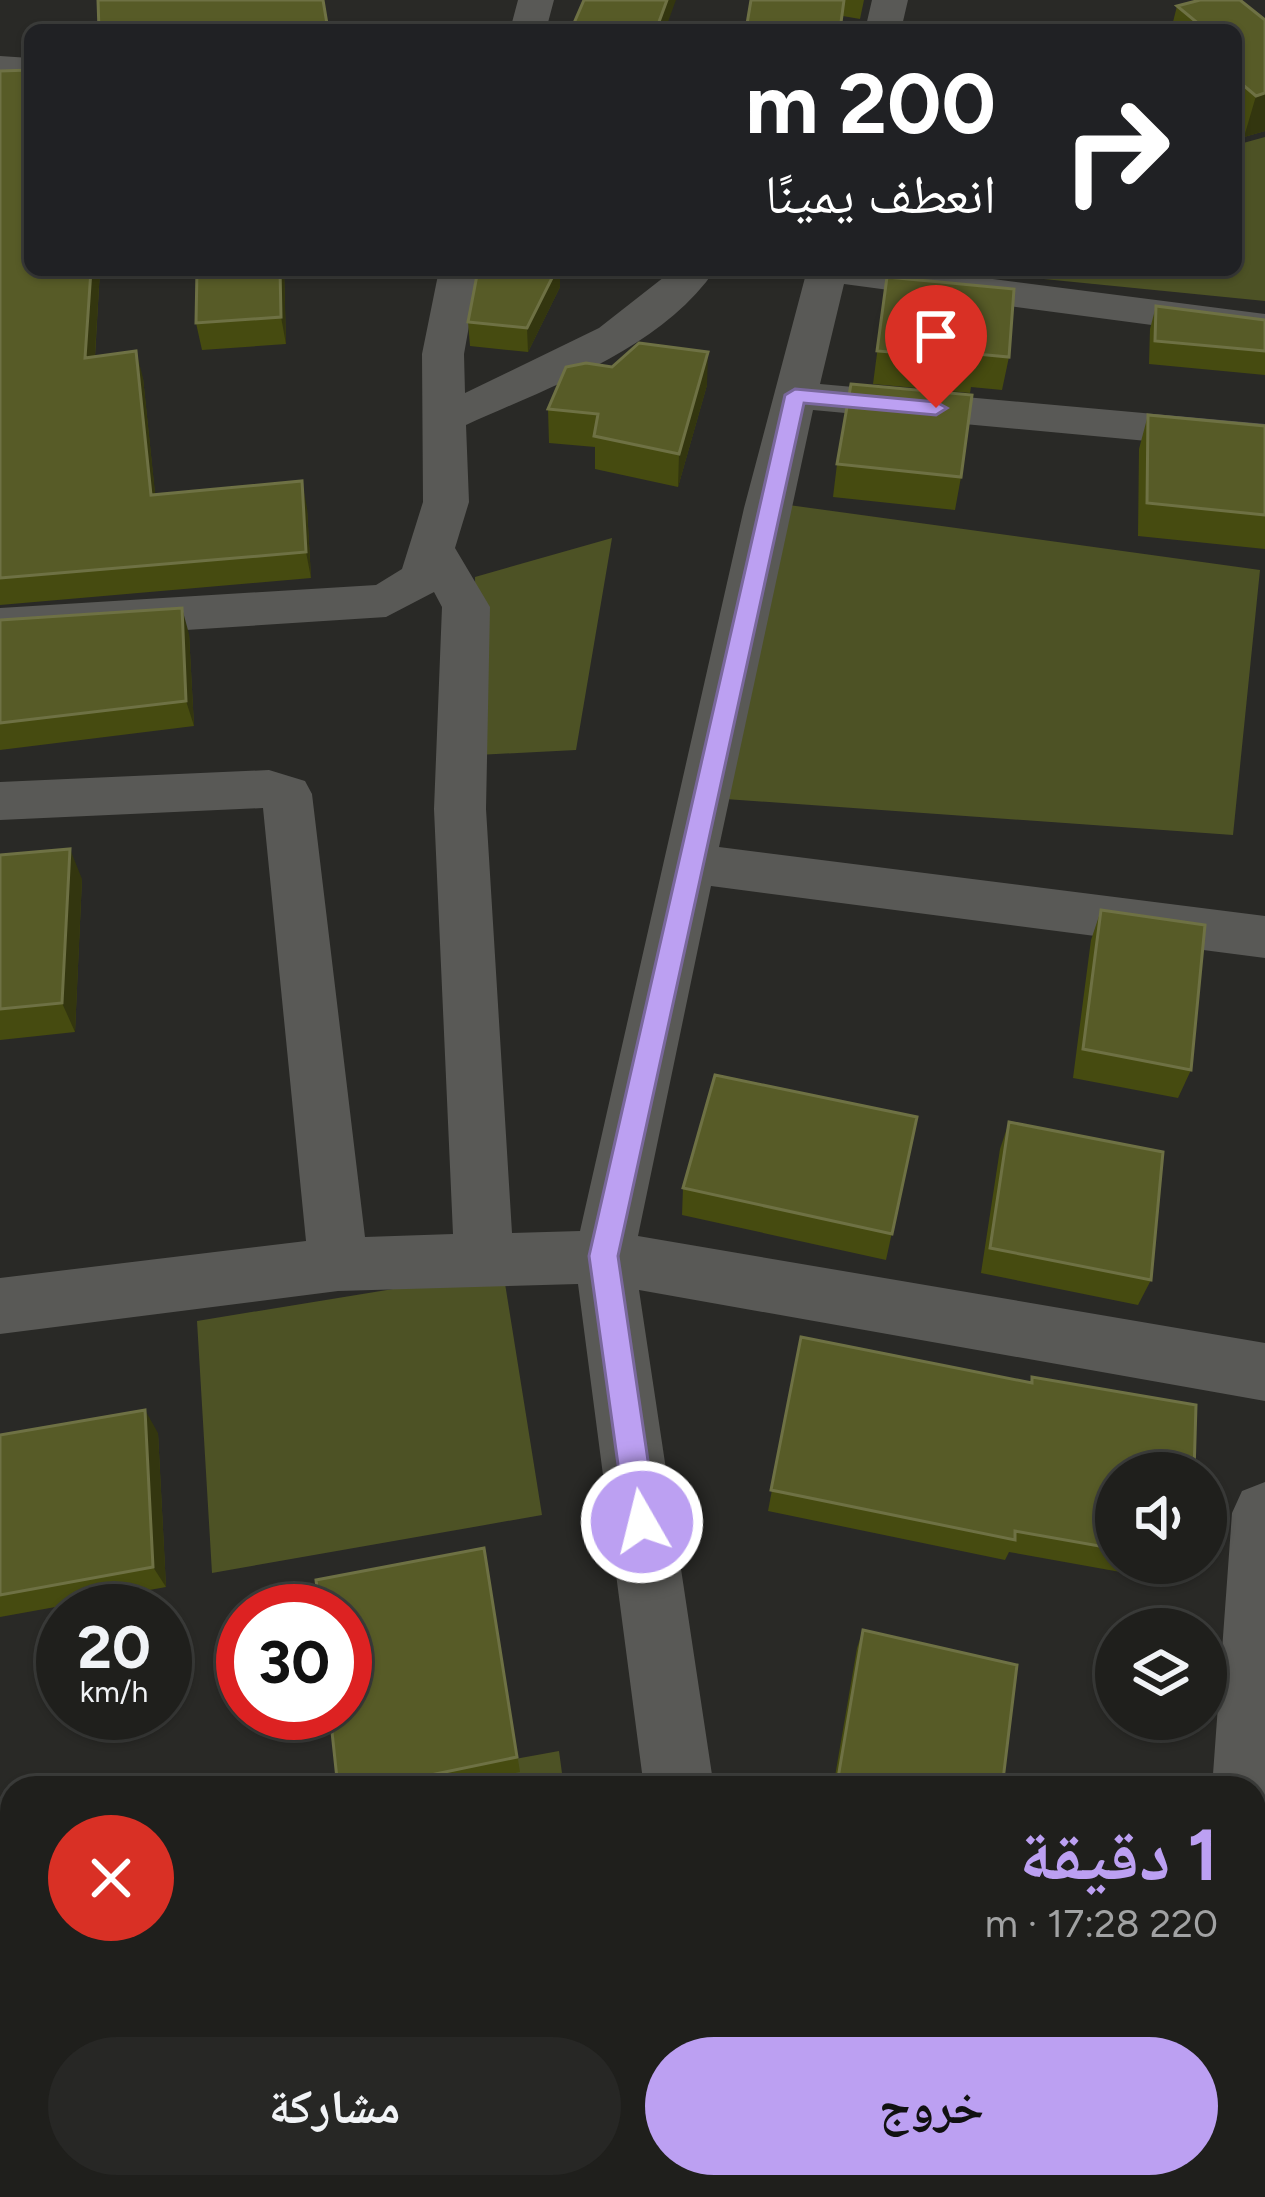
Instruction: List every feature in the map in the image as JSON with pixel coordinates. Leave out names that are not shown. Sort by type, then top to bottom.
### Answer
[{"type":"street","points":[[0,625],[386,601],[422,578],[446,502],[448,417],[443,354],[458,276]]},
{"type":"street","points":[[448,417],[636,323],[690,276]]},
{"type":"street","points":[[678,1776],[604,1256],[795,395],[826,276]]},
{"type":"street","points":[[874,276],[1265,327]]},
{"type":"street","points":[[795,395],[1265,438]]},
{"type":"street","points":[[431,547],[466,608],[460,809],[484,1259]]},
{"type":"street","points":[[0,801],[269,789],[287,794],[338,1264]]},
{"type":"street","points":[[690,863],[1265,937]]},
{"type":"street","points":[[0,1306],[338,1264],[604,1256],[1265,1372]]},
{"type":"street","points":[[1248,1776],[1265,1513]]},
{"type":"green space","points":[[1265,137],[1265,301],[1013,276],[1242,276],[1242,143]]},
{"type":"green space","points":[[767,502],[1260,570],[1233,835],[697,797]]},
{"type":"green space","points":[[612,538],[576,750],[477,755],[475,577]]},
{"type":"green space","points":[[503,1271],[542,1515],[212,1573],[197,1321]]},
{"type":"green space","points":[[559,1751],[562,1776],[421,1776]]},
{"type":"building","points":[[98,0],[323,0],[327,24],[99,24]]},
{"type":"building","points":[[584,0],[667,0],[658,24],[574,24]]},
{"type":"building","points":[[751,0],[844,0],[841,24],[747,24]]},
{"type":"building","points":[[1200,0],[1240,0],[1265,20],[1265,93],[1256,96],[1242,84],[1242,24],[1199,24],[1177,6]]},
{"type":"building","points":[[24,70],[24,276],[91,276],[85,358],[136,351],[151,495],[302,481],[306,552],[0,578],[0,71]]},
{"type":"building","points":[[197,276],[280,276],[281,317],[196,323]]},
{"type":"building","points":[[477,276],[553,276],[527,328],[468,322]]},
{"type":"building","points":[[887,277],[1014,289],[1009,357],[877,351]]},
{"type":"building","points":[[1156,306],[1265,320],[1265,351],[1155,341]]},
{"type":"building","points":[[639,343],[708,352],[679,454],[594,436],[598,414],[548,409],[566,367],[586,363],[612,367]]},
{"type":"building","points":[[851,384],[972,395],[961,477],[837,464]]},
{"type":"building","points":[[1148,415],[1265,426],[1265,515],[1147,503]]},
{"type":"building","points":[[182,608],[186,701],[0,723],[0,620]]},
{"type":"building","points":[[70,849],[62,1003],[0,1009],[0,855]]},
{"type":"building","points":[[1101,910],[1205,925],[1191,1070],[1083,1049]]},
{"type":"building","points":[[715,1075],[917,1117],[892,1234],[683,1188]]},
{"type":"building","points":[[1009,1122],[1163,1152],[1151,1280],[990,1248]]},
{"type":"building","points":[[801,1337],[1032,1383],[1032,1377],[1196,1405],[1195,1452],[1095,1452],[1095,1545],[1015,1531],[1015,1540],[771,1490]]},
{"type":"building","points":[[145,1410],[153,1567],[36,1584],[36,1588],[0,1595],[0,1435]]},
{"type":"building","points":[[484,1548],[517,1757],[426,1776],[337,1776],[333,1740],[372,1740],[372,1584],[317,1584],[316,1580]]},
{"type":"building","points":[[863,1630],[1017,1665],[1003,1776],[838,1776]]},
{"type":"route","points":[[642,1522],[604,1256],[795,395],[936,408]]}]
